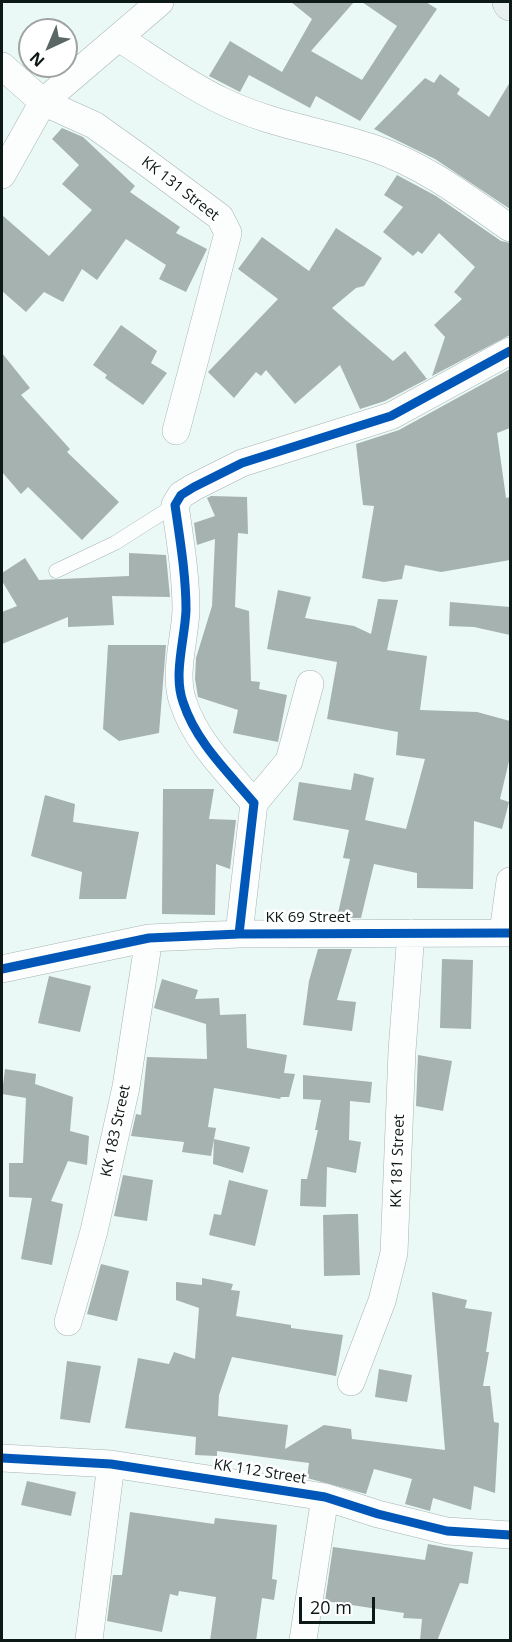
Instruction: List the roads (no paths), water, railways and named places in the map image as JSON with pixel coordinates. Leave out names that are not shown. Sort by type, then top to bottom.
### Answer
[{"type":"street","points":[[2,175],[43,102],[160,2]]},
{"type":"street","points":[[119,38],[203,91],[241,110],[373,148],[407,162],[442,182],[510,228]]},
{"type":"street","name":"KK 131 Street","points":[[2,66],[43,102],[94,124],[220,217],[228,233],[176,431]]},
{"type":"street","points":[[254,803],[206,746],[193,727],[182,699],[180,676],[186,612],[175,505],[182,495],[194,487],[242,463],[391,416],[510,351]]},
{"type":"street","points":[[239,934],[254,803],[289,761],[310,684]]},
{"type":"street","points":[[507,933],[510,881]]},
{"type":"street","name":"KK 181 Street","points":[[351,1382],[382,1301],[394,1253],[402,1051],[411,933]]},
{"type":"street","name":"KK 69 Street","points":[[2,969],[149,938],[239,934],[507,933]]},
{"type":"street","name":"KK 183 Street","points":[[68,1322],[94,1231],[126,1087],[149,938]]},
{"type":"street","name":"KK 112 Street","points":[[2,1458],[111,1464],[325,1497],[378,1514],[447,1531],[510,1535]]},
{"type":"street","points":[[89,1641],[111,1464]]},
{"type":"street","points":[[303,1641],[325,1497]]},
{"type":"lane","points":[[56,571],[115,543],[175,505]]}]
